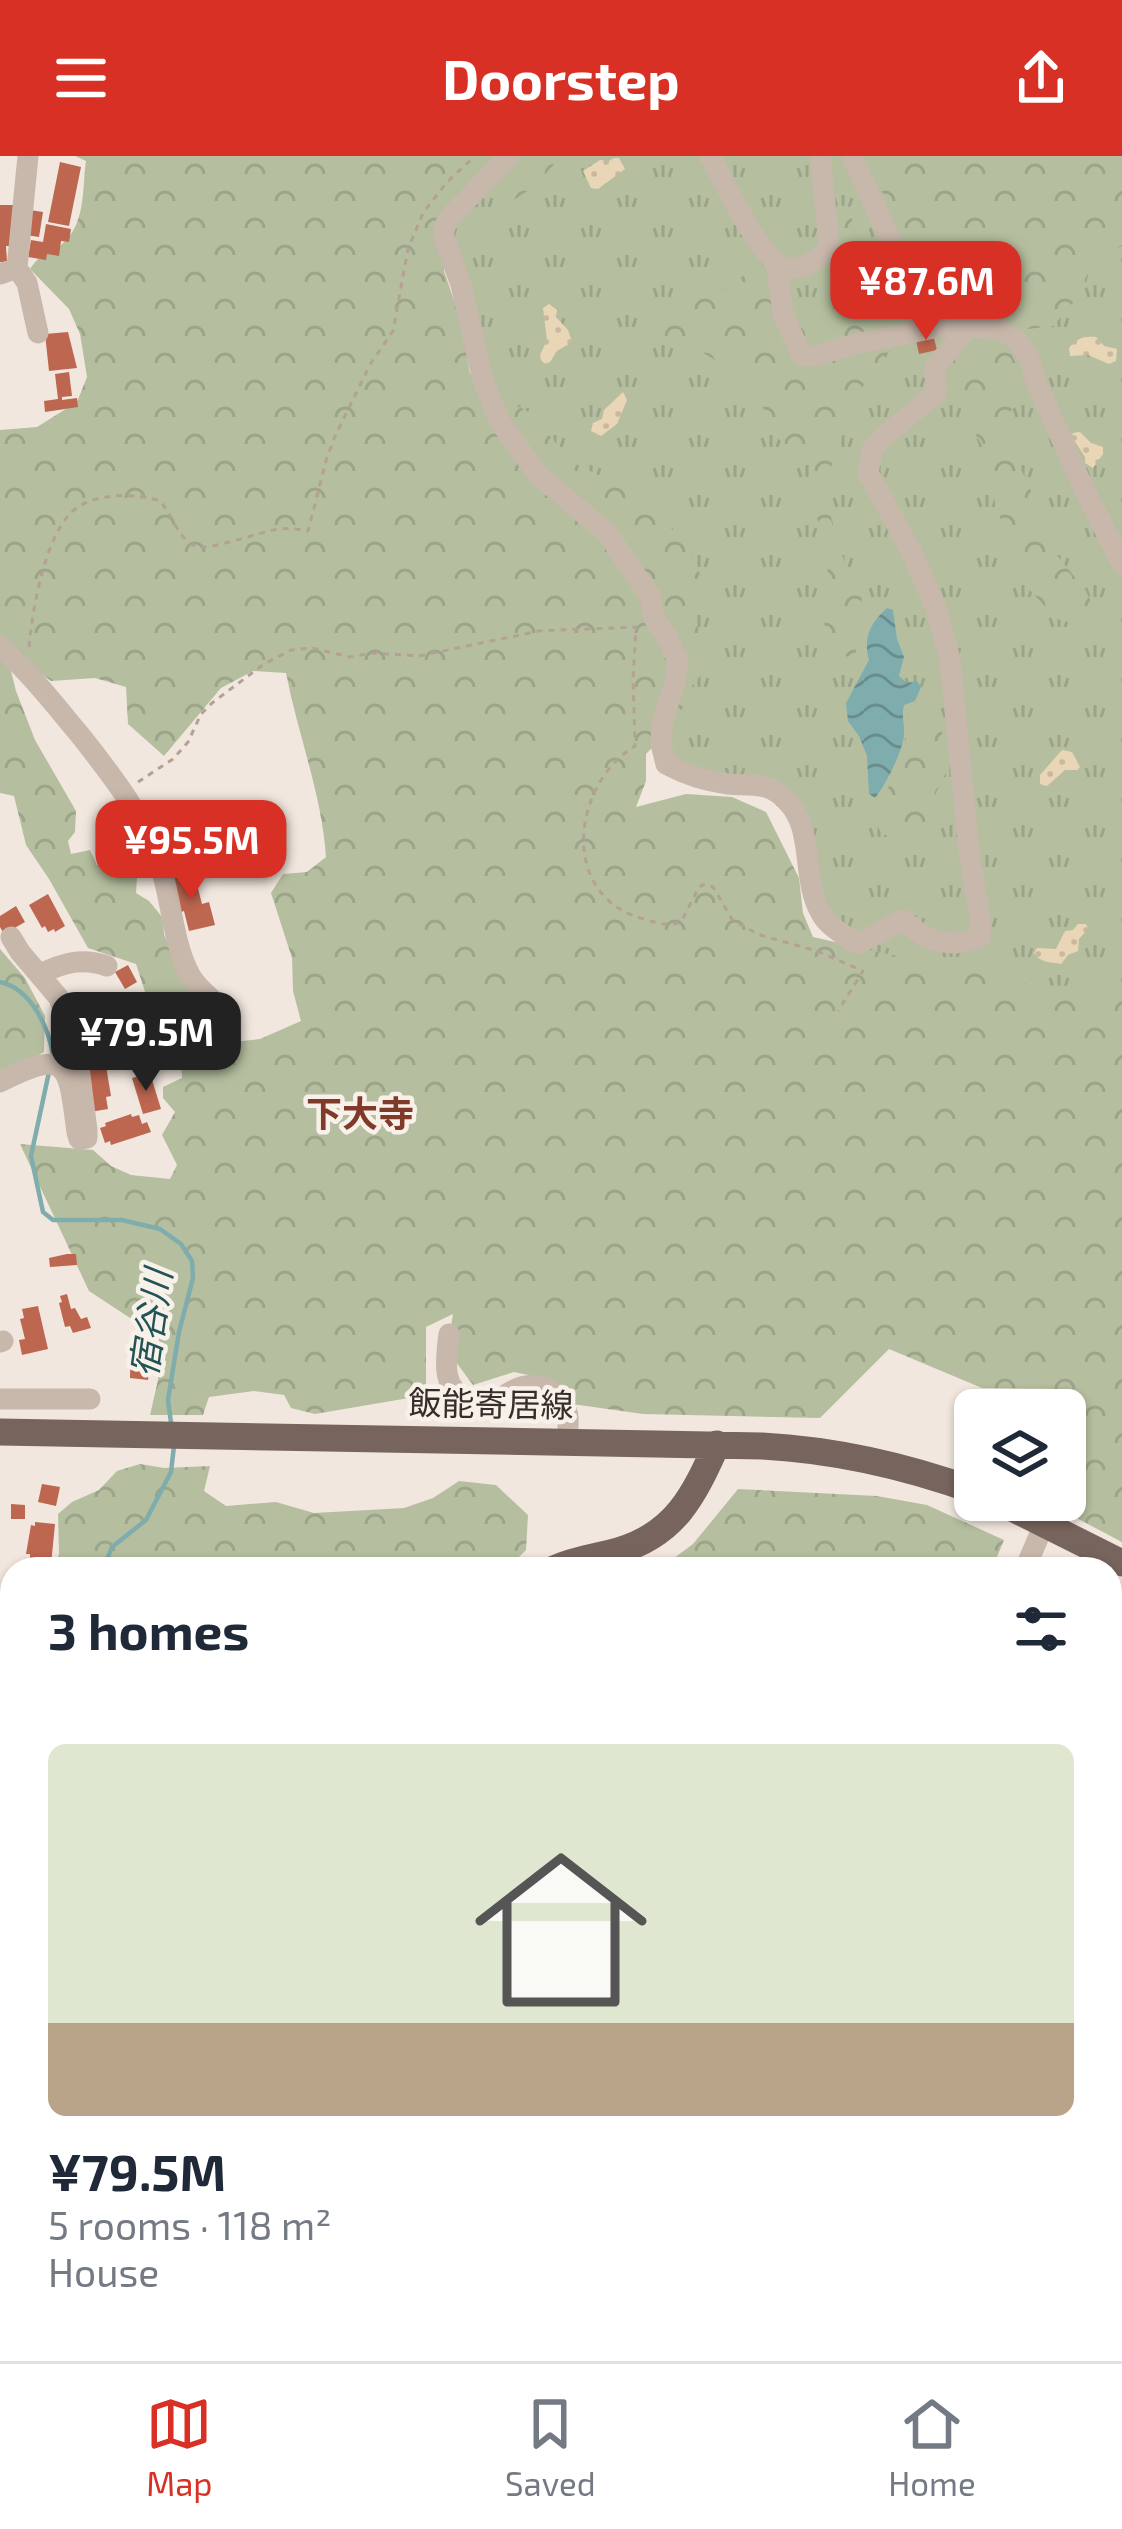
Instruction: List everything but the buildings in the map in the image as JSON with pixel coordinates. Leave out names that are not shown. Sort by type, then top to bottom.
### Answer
[{"type":"main road","name":"飯能寄居線","points":[[0,1432],[799,1448],[857,1457],[954,1484]]},
{"type":"main road","points":[[590,1557],[619,1551],[681,1514],[717,1444]]},
{"type":"main road","points":[[1045,1522],[1111,1557]]},
{"type":"street","points":[[28,156],[9,271],[27,283],[38,333]]},
{"type":"street","points":[[509,156],[448,220],[443,235],[479,369],[500,422],[538,475],[607,533],[650,596],[654,618],[678,660],[662,724],[666,764],[704,779],[769,786],[787,799],[808,850],[819,911],[858,944],[903,920],[923,936],[958,944],[980,937],[950,659],[937,611],[911,551],[868,472],[872,450],[883,437],[936,393],[935,367],[971,324]]},
{"type":"street","points":[[710,156],[748,225],[769,256],[784,268],[800,268],[825,254],[830,242],[820,156]]},
{"type":"street","points":[[853,156],[904,270],[922,329]]},
{"type":"street","points":[[776,261],[783,314],[801,354],[814,356],[922,329],[971,324],[1000,330],[1017,340],[1122,564]]},
{"type":"street","points":[[0,646],[29,673],[124,791],[160,868],[192,980],[227,1016],[223,1033],[213,1040],[198,1039],[182,1023],[157,1018],[77,1051]]},
{"type":"street","points":[[0,1082],[28,1067],[58,1066],[67,1075],[79,1138],[87,1138],[77,1051],[59,998],[11,937]]},
{"type":"street","points":[[40,974],[76,960],[106,966]]},
{"type":"street","points":[[449,1334],[446,1375],[458,1394],[494,1402],[514,1389],[542,1386],[554,1392],[568,1414],[567,1441]]},
{"type":"street","points":[[0,1399],[90,1400]]},
{"type":"street","points":[[1029,1557],[1045,1522]]},
{"type":"street","points":[[0,1756],[0,1778]]},
{"type":"path","points":[[29,673],[28,643],[42,577],[56,533],[79,505],[118,496],[160,501],[180,533],[194,546],[206,548],[266,531],[308,531],[336,434],[371,363],[393,331],[408,249],[423,213],[475,156]]},
{"type":"path","points":[[124,791],[173,759],[188,742],[201,714],[278,655],[312,648],[350,657],[373,653],[418,656],[539,631],[636,627],[635,746],[622,754],[595,795],[581,836],[589,873],[614,908],[668,925],[681,922],[699,887],[706,884],[713,887],[734,921],[760,935],[863,970],[838,1011]]},
{"type":"green space","points":[[75,156],[561,156],[536,185],[514,200],[502,193],[466,203],[446,217],[444,271],[461,321],[470,373],[497,396],[527,411],[574,463],[643,497],[680,538],[705,583],[697,622],[718,660],[694,682],[675,725],[646,754],[646,781],[636,807],[686,794],[732,797],[766,812],[799,878],[803,913],[813,937],[910,959],[985,962],[1028,985],[1122,987],[1122,1542],[1082,1521],[1086,1521],[1086,1389],[982,1388],[889,1349],[820,1418],[643,1414],[572,1404],[551,1380],[514,1372],[473,1385],[447,1350],[453,1314],[426,1327],[426,1385],[409,1398],[315,1414],[291,1408],[284,1395],[254,1391],[209,1397],[203,1415],[150,1415],[158,1380],[159,1337],[89,1291],[20,1144],[93,1150],[131,1175],[170,1179],[177,1165],[162,1135],[175,1112],[163,1098],[163,1087],[182,1078],[181,1061],[209,1045],[260,1039],[301,1021],[293,991],[292,958],[271,893],[283,874],[307,872],[326,857],[320,811],[286,673],[253,671],[221,688],[164,756],[128,724],[126,687],[95,678],[51,681],[5,647],[35,740],[76,811],[75,832],[68,841],[71,854],[90,850],[97,865],[120,866],[137,877],[136,893],[163,918],[164,934],[181,975],[193,989],[186,1017],[149,1004],[136,964],[88,948],[26,845],[14,796],[0,793],[0,430],[37,427],[77,402],[87,377],[80,334],[69,309],[30,269],[75,228],[86,161]]},
{"type":"green space","points":[[401,156],[1122,156],[1122,996],[984,981],[891,964],[828,933],[790,819],[766,795],[681,780],[501,440],[456,294]]},
{"type":"green space","points":[[841,156],[1122,156],[1122,246],[1093,258],[1084,290],[1053,326],[1019,330],[1010,351],[1023,393],[995,427],[1024,475],[1046,542],[1086,591],[1097,615],[1086,627],[1057,619],[1022,582],[995,503],[991,461],[961,409],[938,340],[932,330],[910,324],[869,375],[831,467],[828,507],[846,567],[862,597],[855,659],[836,653],[824,631],[828,562],[812,497],[811,462],[777,438],[750,380],[677,338],[654,343],[637,320],[649,310],[663,310],[694,292],[721,292],[767,264],[801,318],[824,321],[839,299],[837,205],[852,207],[852,240],[864,276],[889,294],[911,292],[905,243],[891,207],[871,179]]},
{"type":"green space","points":[[915,708],[943,733],[948,763],[920,832],[896,837],[882,834],[867,810],[893,779],[903,754],[906,714]]},
{"type":"green space","points":[[0,949],[25,978],[45,1016],[44,1052],[3,1076],[0,1069]]},
{"type":"green space","points":[[140,1464],[210,1466],[204,1491],[226,1506],[276,1502],[314,1513],[404,1508],[433,1498],[459,1481],[496,1485],[528,1515],[526,1550],[519,1557],[58,1557],[58,1514],[99,1490],[117,1471]]},
{"type":"green space","points":[[738,1489],[877,1496],[927,1505],[1004,1540],[997,1557],[675,1557],[693,1544]]},
{"type":"sand","points":[[614,158],[625,169],[598,189],[591,188],[583,171]]},
{"type":"sand","points":[[549,304],[557,310],[556,317],[572,342],[545,364],[540,355],[547,340],[543,308]]},
{"type":"sand","points":[[1096,337],[1104,346],[1117,349],[1116,361],[1109,364],[1088,355],[1070,356],[1069,348],[1075,342]]},
{"type":"sand","points":[[623,392],[627,400],[617,424],[601,436],[591,431],[593,423],[602,419],[604,410]]},
{"type":"sand","points":[[1080,432],[1103,447],[1093,468],[1085,463],[1072,437]]},
{"type":"sand","points":[[1062,750],[1072,752],[1080,767],[1065,770],[1047,786],[1040,784],[1040,775]]},
{"type":"sand","points":[[1078,924],[1088,929],[1079,939],[1078,951],[1061,964],[1034,953],[1037,948],[1056,949],[1065,931]]},
{"type":"water","points":[[887,608],[893,610],[904,657],[899,676],[921,687],[915,701],[904,705],[900,750],[875,798],[869,794],[867,756],[848,721],[846,703],[869,660],[869,631]]},
{"type":"waterway","name":"宿谷川","points":[[0,982],[21,992],[36,1010],[53,1055]]},
{"type":"waterway","name":"宿谷川","points":[[49,1072],[31,1156],[43,1212],[53,1220],[122,1220],[160,1229],[181,1244],[192,1261],[193,1278],[168,1400],[171,1423]]},
{"type":"waterway","name":"宿谷川","points":[[108,1557],[112,1547],[146,1520],[171,1472],[174,1446]]},
{"type":"district","name":"下大寺","points":[[360,1114]]}]
